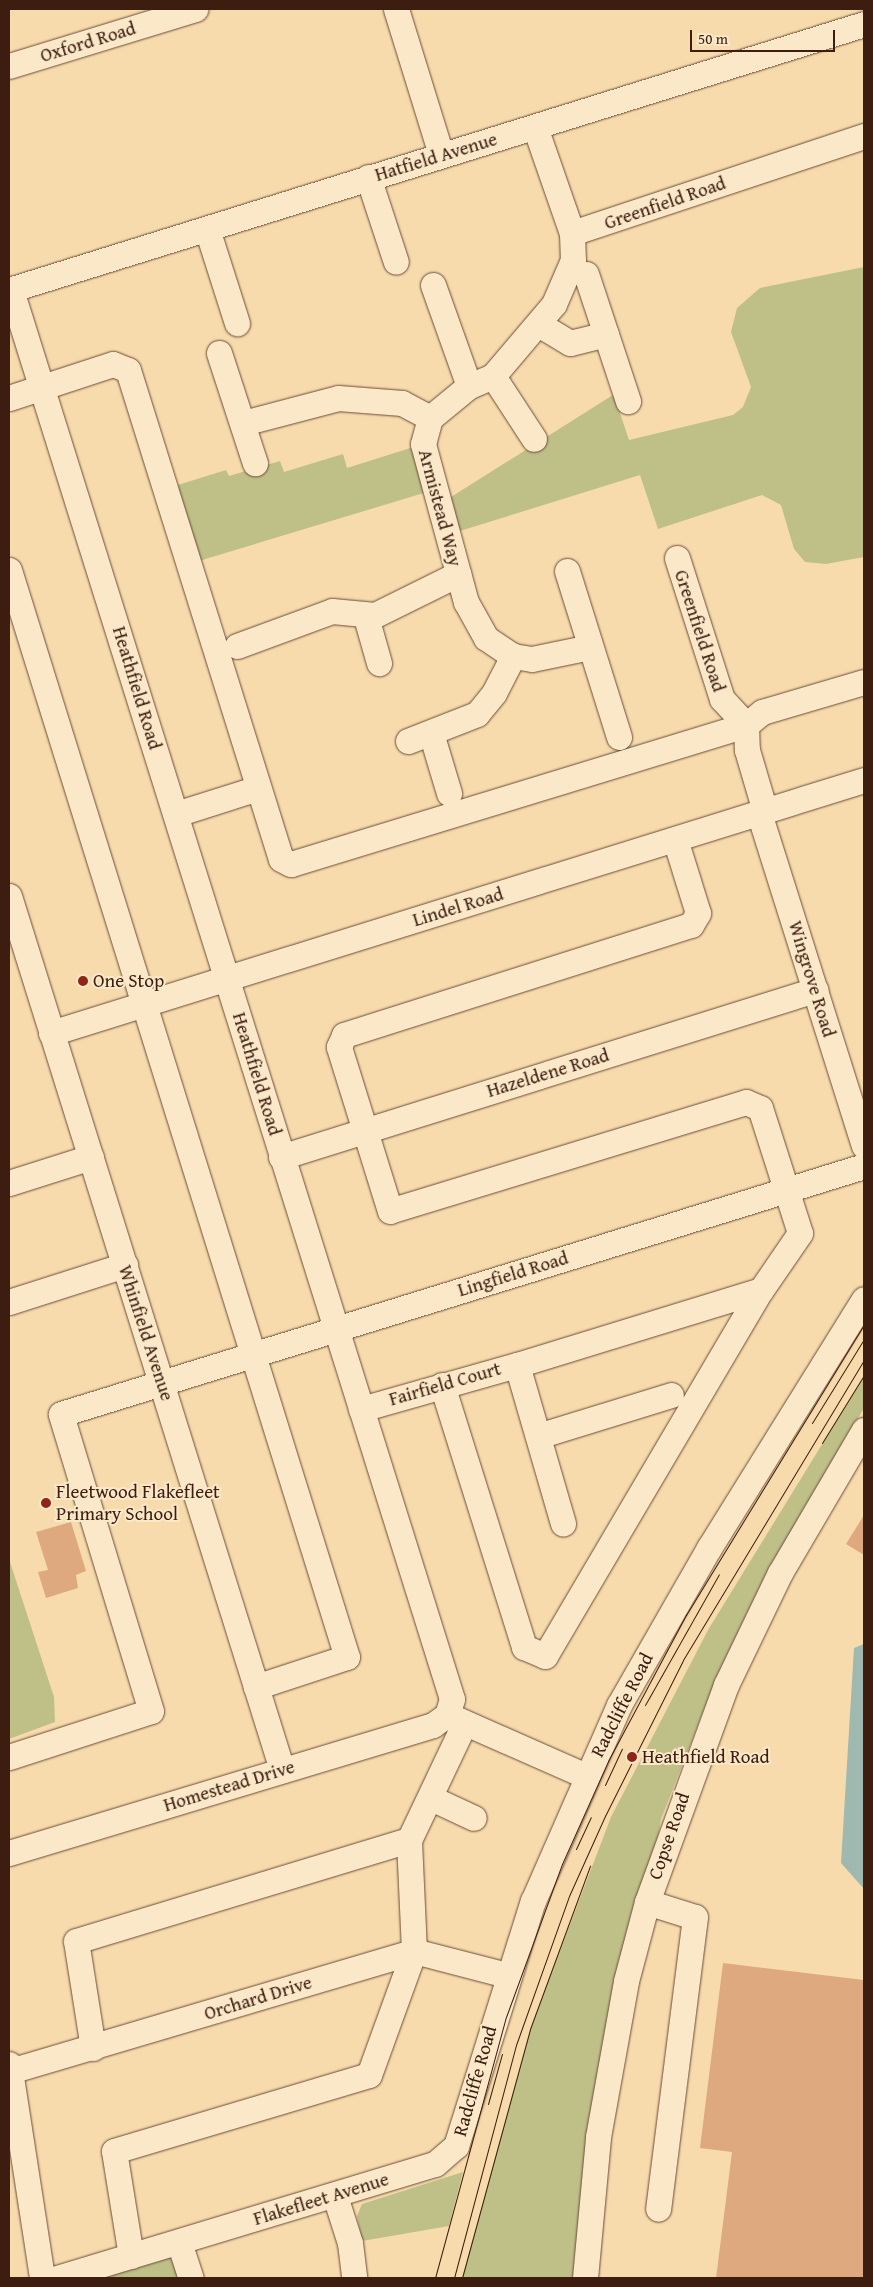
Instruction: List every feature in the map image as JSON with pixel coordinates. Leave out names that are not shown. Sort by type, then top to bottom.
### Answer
[{"type":"street","name":"Oxford Road","points":[[9,66],[196,9]]},
{"type":"street","points":[[396,9],[441,154]]},
{"type":"street","name":"Hatfield Avenue","points":[[10,290],[441,154],[535,127],[864,24]]},
{"type":"street","points":[[243,423],[338,398],[402,403],[430,418],[469,386],[493,376],[540,325],[568,275],[573,260],[572,233],[535,127]]},
{"type":"street","name":"Greenfield Road","points":[[572,233],[864,136]]},
{"type":"street","points":[[368,177],[396,262]]},
{"type":"street","points":[[207,229],[237,323]]},
{"type":"street","points":[[586,274],[628,401]]},
{"type":"street","points":[[433,285],[469,386]]},
{"type":"street","name":"Heathfield Road","points":[[10,290],[228,978],[281,1157],[452,1699],[456,1720],[431,1798],[409,1840]]},
{"type":"street","points":[[540,325],[570,342],[606,334]]},
{"type":"street","points":[[219,352],[255,463]]},
{"type":"street","points":[[9,398],[113,364],[128,370],[281,859],[290,864],[746,725],[762,712],[864,682]]},
{"type":"street","points":[[493,376],[534,439]]},
{"type":"street","name":"Armistead Way","points":[[430,418],[423,444],[458,574],[476,625],[492,643],[513,656],[547,658],[590,647]]},
{"type":"street","name":"Greenfield Road","points":[[677,558],[722,700],[746,725]]},
{"type":"street","points":[[9,570],[254,1355],[346,1657],[256,1687]]},
{"type":"street","points":[[567,571],[619,737]]},
{"type":"street","points":[[237,646],[332,611],[366,616],[458,574]]},
{"type":"street","points":[[366,616],[379,664]]},
{"type":"street","points":[[408,741],[477,714],[494,693],[513,656]]},
{"type":"street","points":[[746,725],[746,750],[762,812]]},
{"type":"street","points":[[431,733],[449,793]]},
{"type":"street","name":"Lindel Road","points":[[51,1033],[864,780]]},
{"type":"street","points":[[176,814],[258,788]]},
{"type":"street","name":"Wingrove Road","points":[[762,812],[864,1146]]},
{"type":"street","points":[[442,1385],[524,1647],[545,1656],[761,1290],[800,1233],[760,1108],[746,1102],[390,1211],[339,1047],[344,1035],[691,925],[698,913],[675,839]]},
{"type":"street","name":"Whinfield Avenue","points":[[9,896],[163,1383],[282,1770]]},
{"type":"street","name":"Hazeldene Road","points":[[281,1157],[815,990]]},
{"type":"street","points":[[9,1183],[91,1157]]},
{"type":"street","name":"Lingfield Road","points":[[9,1757],[151,1711],[61,1414],[864,1166]]},
{"type":"street","points":[[9,1302],[125,1265]]},
{"type":"street","points":[[517,1365],[761,1290]]},
{"type":"street","name":"Radcliffe Road","points":[[456,2146],[507,1975],[586,1776],[619,1705],[687,1585],[864,1299]]},
{"type":"street","name":"Fairfield Court","points":[[361,1409],[517,1365],[563,1523]]},
{"type":"street","points":[[538,1436],[671,1395]]},
{"type":"street","name":"Copse Road","points":[[585,2278],[598,2137],[626,1981],[647,1902],[726,1685],[780,1573],[864,1430]]},
{"type":"street","points":[[456,1720],[586,1776]]},
{"type":"street","name":"Homestead Drive","points":[[9,1853],[433,1725],[456,1720]]},
{"type":"street","points":[[431,1798],[474,1818]]},
{"type":"street","points":[[93,2048],[76,1941],[409,1840],[414,1951],[369,2075],[114,2151],[131,2256]]},
{"type":"street","points":[[647,1902],[696,1917],[658,2209]]},
{"type":"street","points":[[414,1951],[507,1975]]},
{"type":"street","name":"Orchard Drive","points":[[9,2068],[93,2048],[414,1951]]},
{"type":"street","points":[[9,2068],[42,2278]]},
{"type":"street","name":"Flakefleet Avenue","points":[[57,2278],[100,2272],[131,2256],[335,2196],[435,2164],[456,2146]]},
{"type":"street","points":[[335,2196],[350,2243],[354,2278]]},
{"type":"street","points":[[180,2242],[190,2278]]},
{"type":"green space","points":[[864,267],[864,557],[826,564],[805,562],[794,549],[781,505],[762,495],[658,529],[640,475],[447,535],[440,504],[624,388],[618,407],[629,440],[733,415],[743,407],[751,387],[731,332],[737,308],[760,288]]},
{"type":"green space","points":[[423,444],[437,489],[189,564],[165,489],[226,470],[229,476],[280,461],[284,472],[343,454],[347,468]]},
{"type":"green space","points":[[864,1376],[864,1408],[819,1484],[711,1692],[661,1819],[585,2278],[462,2278],[530,2029],[611,1817],[708,1630]]},
{"type":"green space","points":[[9,1559],[54,1697],[55,1722],[9,1739]]},
{"type":"green space","points":[[463,2172],[449,2226],[362,2241],[357,2216],[362,2204]]},
{"type":"green space","points":[[179,2242],[191,2278],[102,2278],[98,2266]]},
{"type":"water","points":[[864,1644],[864,1889],[841,1863],[854,1648]]},
{"type":"building","points":[[864,1515],[864,1555],[846,1544]]},
{"type":"building","points":[[71,1522],[86,1571],[76,1575],[78,1588],[46,1598],[38,1572],[48,1570],[36,1532]]},
{"type":"building","points":[[723,1963],[864,1980],[864,2278],[716,2278],[732,2152],[700,2148]]},
{"type":"tram line","points":[[435,2278],[506,2017],[562,1864],[608,1761],[686,1615],[864,1324]]},
{"type":"tram line","points":[[812,1423],[864,1339]]},
{"type":"tram line","points":[[454,2278],[516,2045],[569,1896],[605,1816],[683,1660],[864,1360]]},
{"type":"tram line","points":[[822,1443],[864,1375]]},
{"type":"tram line","points":[[645,1705],[719,1574]]},
{"type":"tram line","points":[[605,1785],[622,1749]]},
{"type":"tram line","points":[[576,1849],[591,1817]]},
{"type":"tram line","points":[[462,2278],[530,2029],[590,1866]]},
{"type":"tram line","points":[[488,2104],[502,2054]]},
{"type":"place","name":"One Stop","points":[[83,981]]},
{"type":"place","name":"Fleetwood Flakefleet Primary School","points":[[46,1503]]},
{"type":"place","name":"Heathfield Road","points":[[632,1757]]}]
